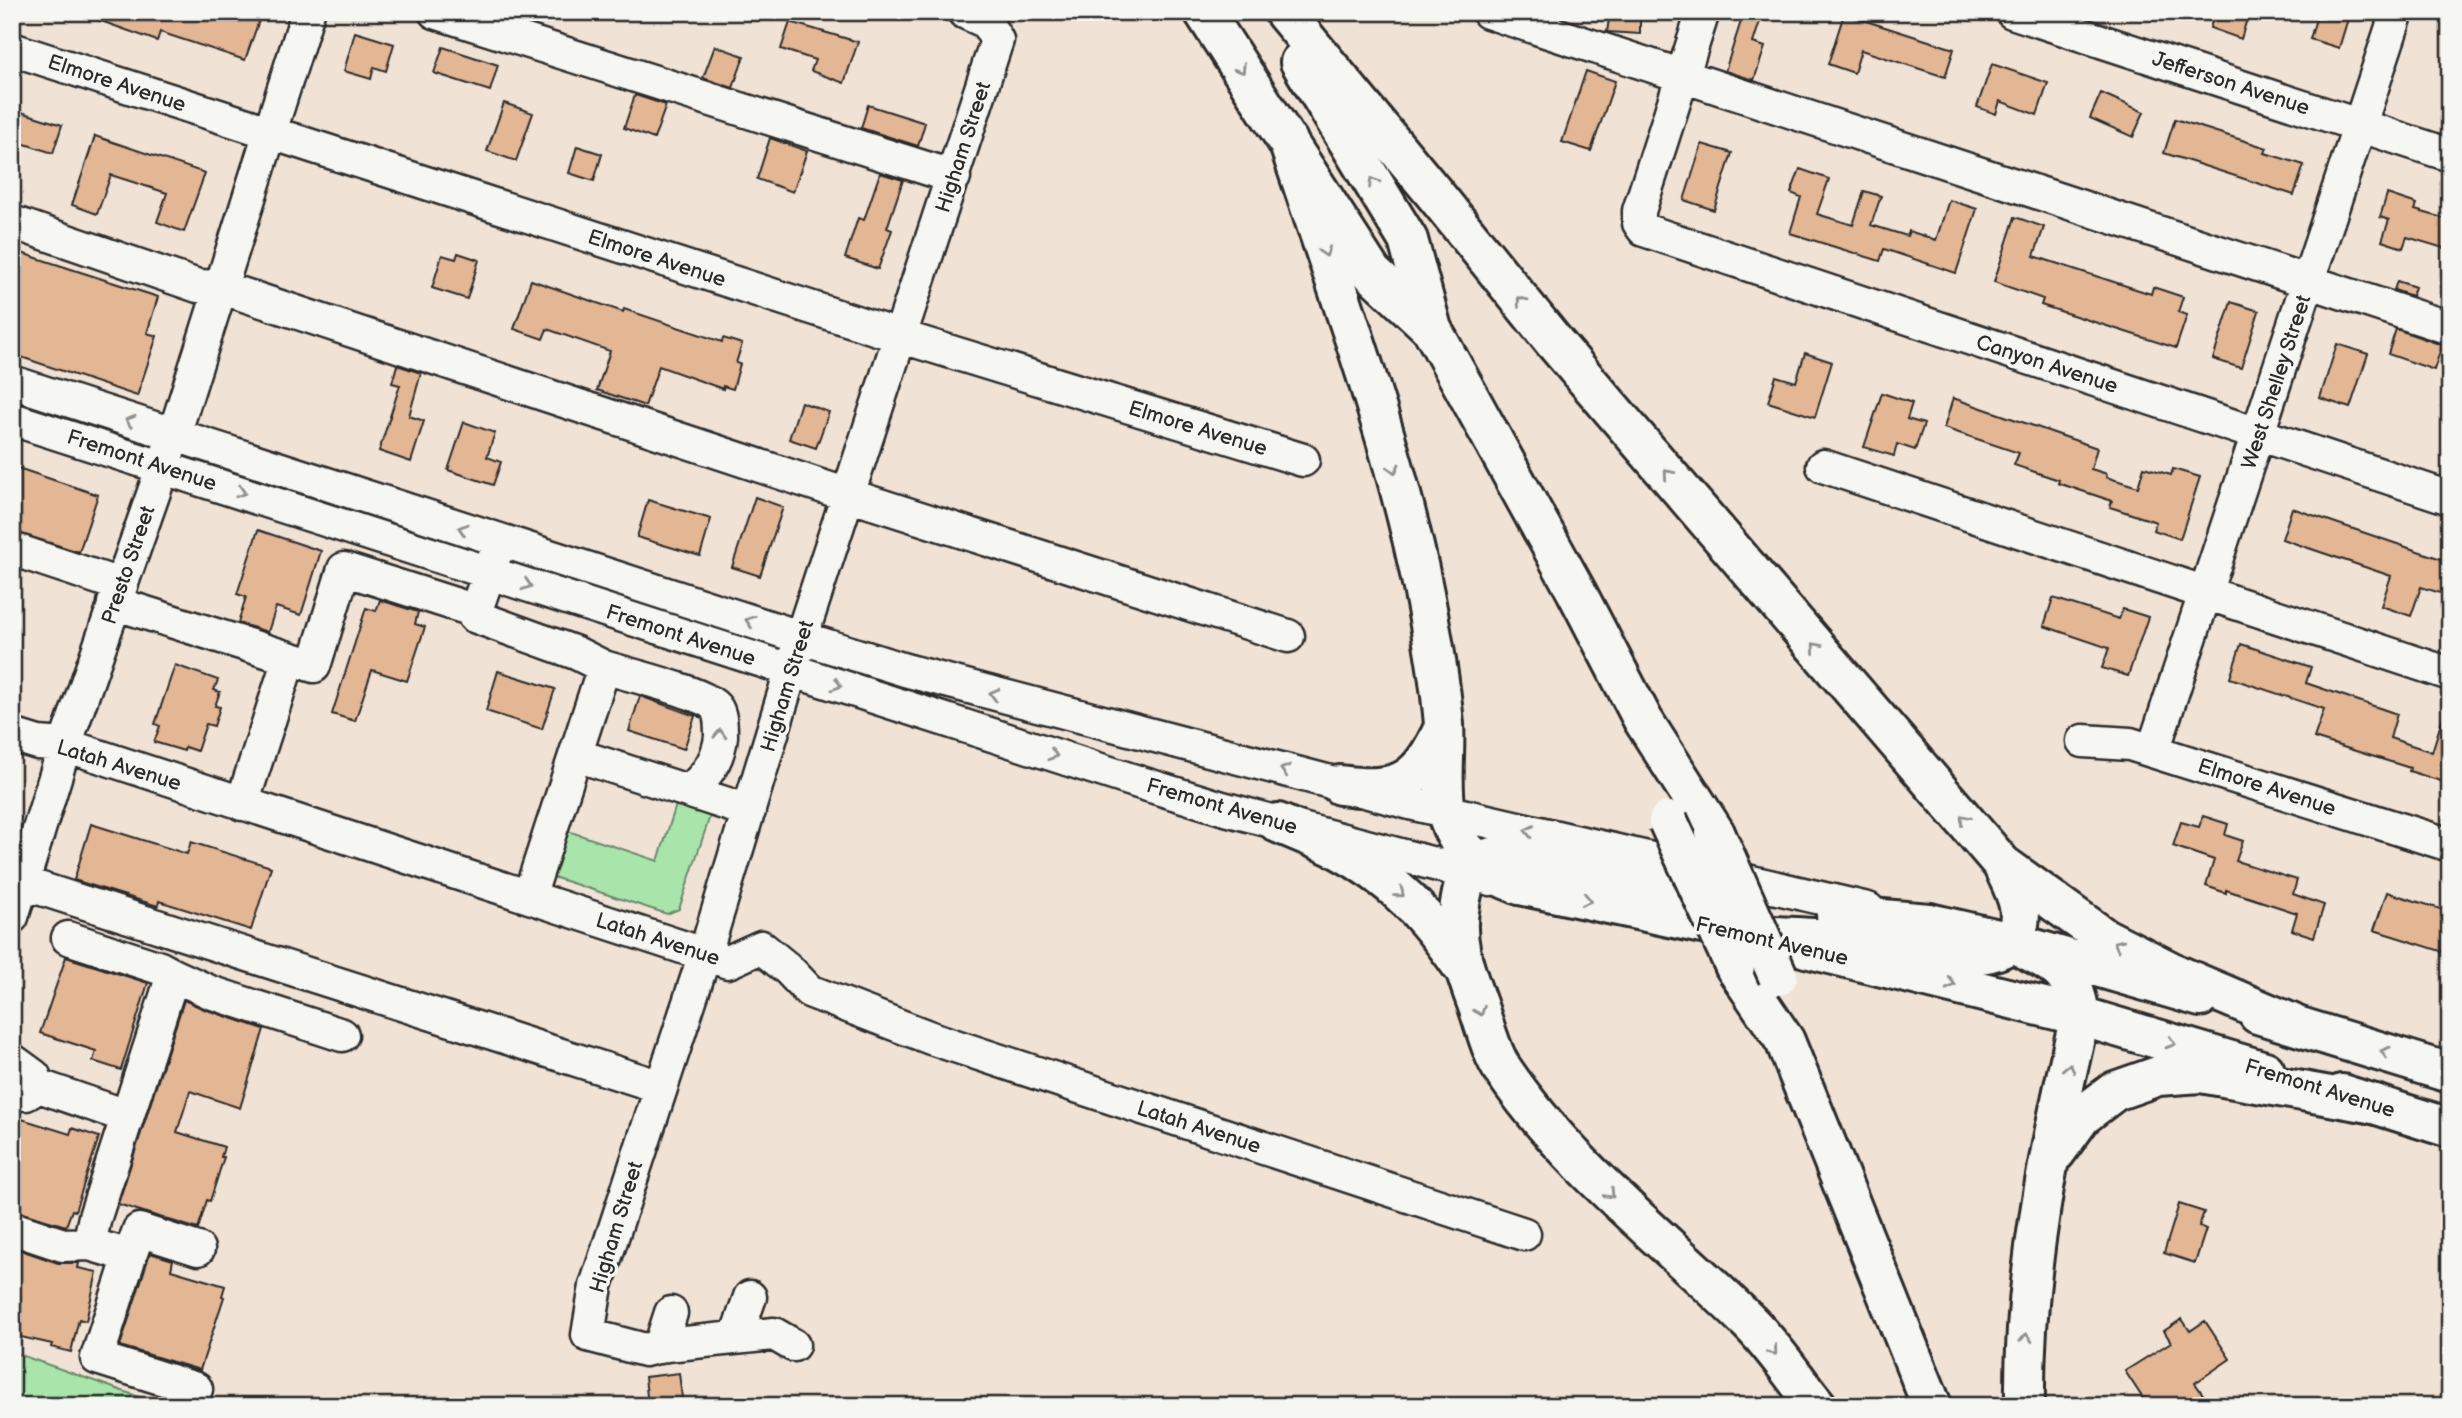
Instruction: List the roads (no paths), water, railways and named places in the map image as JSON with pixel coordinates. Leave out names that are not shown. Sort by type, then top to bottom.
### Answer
[{"type":"main road","points":[[1204,12],[1372,273],[1432,329]]},
{"type":"main road","points":[[1270,12],[1408,240],[1432,329],[1576,591],[1643,720],[1715,833],[1778,976],[1785,1041]]},
{"type":"main road","points":[[1284,12],[1555,343],[2002,864],[2103,937],[2178,975],[2291,1023]]},
{"type":"main road","points":[[1288,141],[1373,393],[1423,587],[1444,727],[1446,812],[1472,868],[1457,921],[1457,943],[1501,1068],[1549,1129],[1619,1204],[1752,1325],[1817,1406]]},
{"type":"main road","points":[[1643,720],[1668,821],[1744,951],[1785,1041],[1932,1406]]},
{"type":"main road","points":[[1340,785],[1369,789],[1391,786],[1408,779],[1432,752],[1444,727]]},
{"type":"main road","points":[[1278,823],[1338,849],[1378,875],[1411,902],[1433,925],[1464,969]]},
{"type":"main road","points":[[1472,868],[1497,856],[1517,855],[1653,888],[1791,914],[1930,923]]},
{"type":"main road","points":[[1744,951],[1859,942],[1936,955],[1988,951],[2011,942],[2020,922],[2020,905],[2002,864]]},
{"type":"main road","name":"Fremont Avenue","points":[[1472,868],[1520,886],[1744,951],[2080,1016],[2450,1128]]},
{"type":"main road","name":"Fremont Avenue","points":[[1930,923],[2011,942],[2291,1023],[2450,1073]]},
{"type":"main road","points":[[2011,942],[2045,959],[2066,975],[2078,995],[2080,1016],[2040,1208],[2027,1322],[2025,1406]]},
{"type":"main road","points":[[2050,1159],[2082,1116],[2115,1091],[2158,1076],[2201,1073],[2375,1104]]},
{"type":"street","name":"Presto Street","points":[[12,917],[65,745],[174,435],[308,12]]},
{"type":"street","points":[[435,12],[954,177]]},
{"type":"street","name":"Higham Street","points":[[660,1347],[637,1350],[588,1335],[596,1286],[705,954],[801,638],[997,40],[986,22],[964,12]]},
{"type":"street","points":[[1488,12],[2450,328]]},
{"type":"street","points":[[1684,76],[1703,12]]},
{"type":"street","name":"Jefferson Avenue","points":[[2012,12],[2450,155]]},
{"type":"street","name":"West Shelley Street","points":[[2153,751],[2397,12]]},
{"type":"street","name":"Elmore Avenue","points":[[12,49],[899,337],[1303,460]]},
{"type":"street","name":"Canyon Avenue","points":[[1684,76],[1639,211],[1639,223],[1644,230],[2450,498]]},
{"type":"street","points":[[12,222],[198,286],[220,287],[848,495],[1288,636]]},
{"type":"street","name":"Fremont Avenue","points":[[12,382],[801,638],[919,673],[1446,812],[1930,923]]},
{"type":"street","name":"Fremont Avenue","points":[[12,419],[1138,782],[1278,823],[1472,868]]},
{"type":"street","points":[[1823,467],[2450,674]]},
{"type":"street","points":[[499,540],[474,616],[576,653],[604,667],[696,695],[712,703],[718,710],[720,744],[713,764],[703,779],[689,791]]},
{"type":"street","points":[[12,549],[117,594],[314,666],[344,569],[476,611]]},
{"type":"street","points":[[242,804],[289,659]]},
{"type":"street","points":[[529,897],[604,667]]},
{"type":"street","name":"Latah Avenue","points":[[12,735],[38,743],[65,745],[728,962],[761,947],[809,991],[931,1038],[1524,1234]]},
{"type":"street","name":"Elmore Avenue","points":[[2083,741],[2130,744],[2450,845]]},
{"type":"street","points":[[576,755],[749,811]]},
{"type":"street","points":[[23,883],[661,1087]]},
{"type":"street","points":[[68,938],[160,968],[210,992],[342,1035]]},
{"type":"street","points":[[89,1244],[126,1116],[173,975]]},
{"type":"street","points":[[12,1060],[34,1076],[25,1090],[126,1116]]},
{"type":"street","points":[[12,1228],[63,1245],[89,1244],[130,1256]]},
{"type":"street","points":[[196,1389],[97,1358],[138,1230],[198,1249]]},
{"type":"street","points":[[736,1337],[750,1297]]},
{"type":"street","points":[[671,1313],[660,1347],[774,1334],[793,1345]]},
{"type":"waterway","points":[[72,1406],[107,1406]]}]
